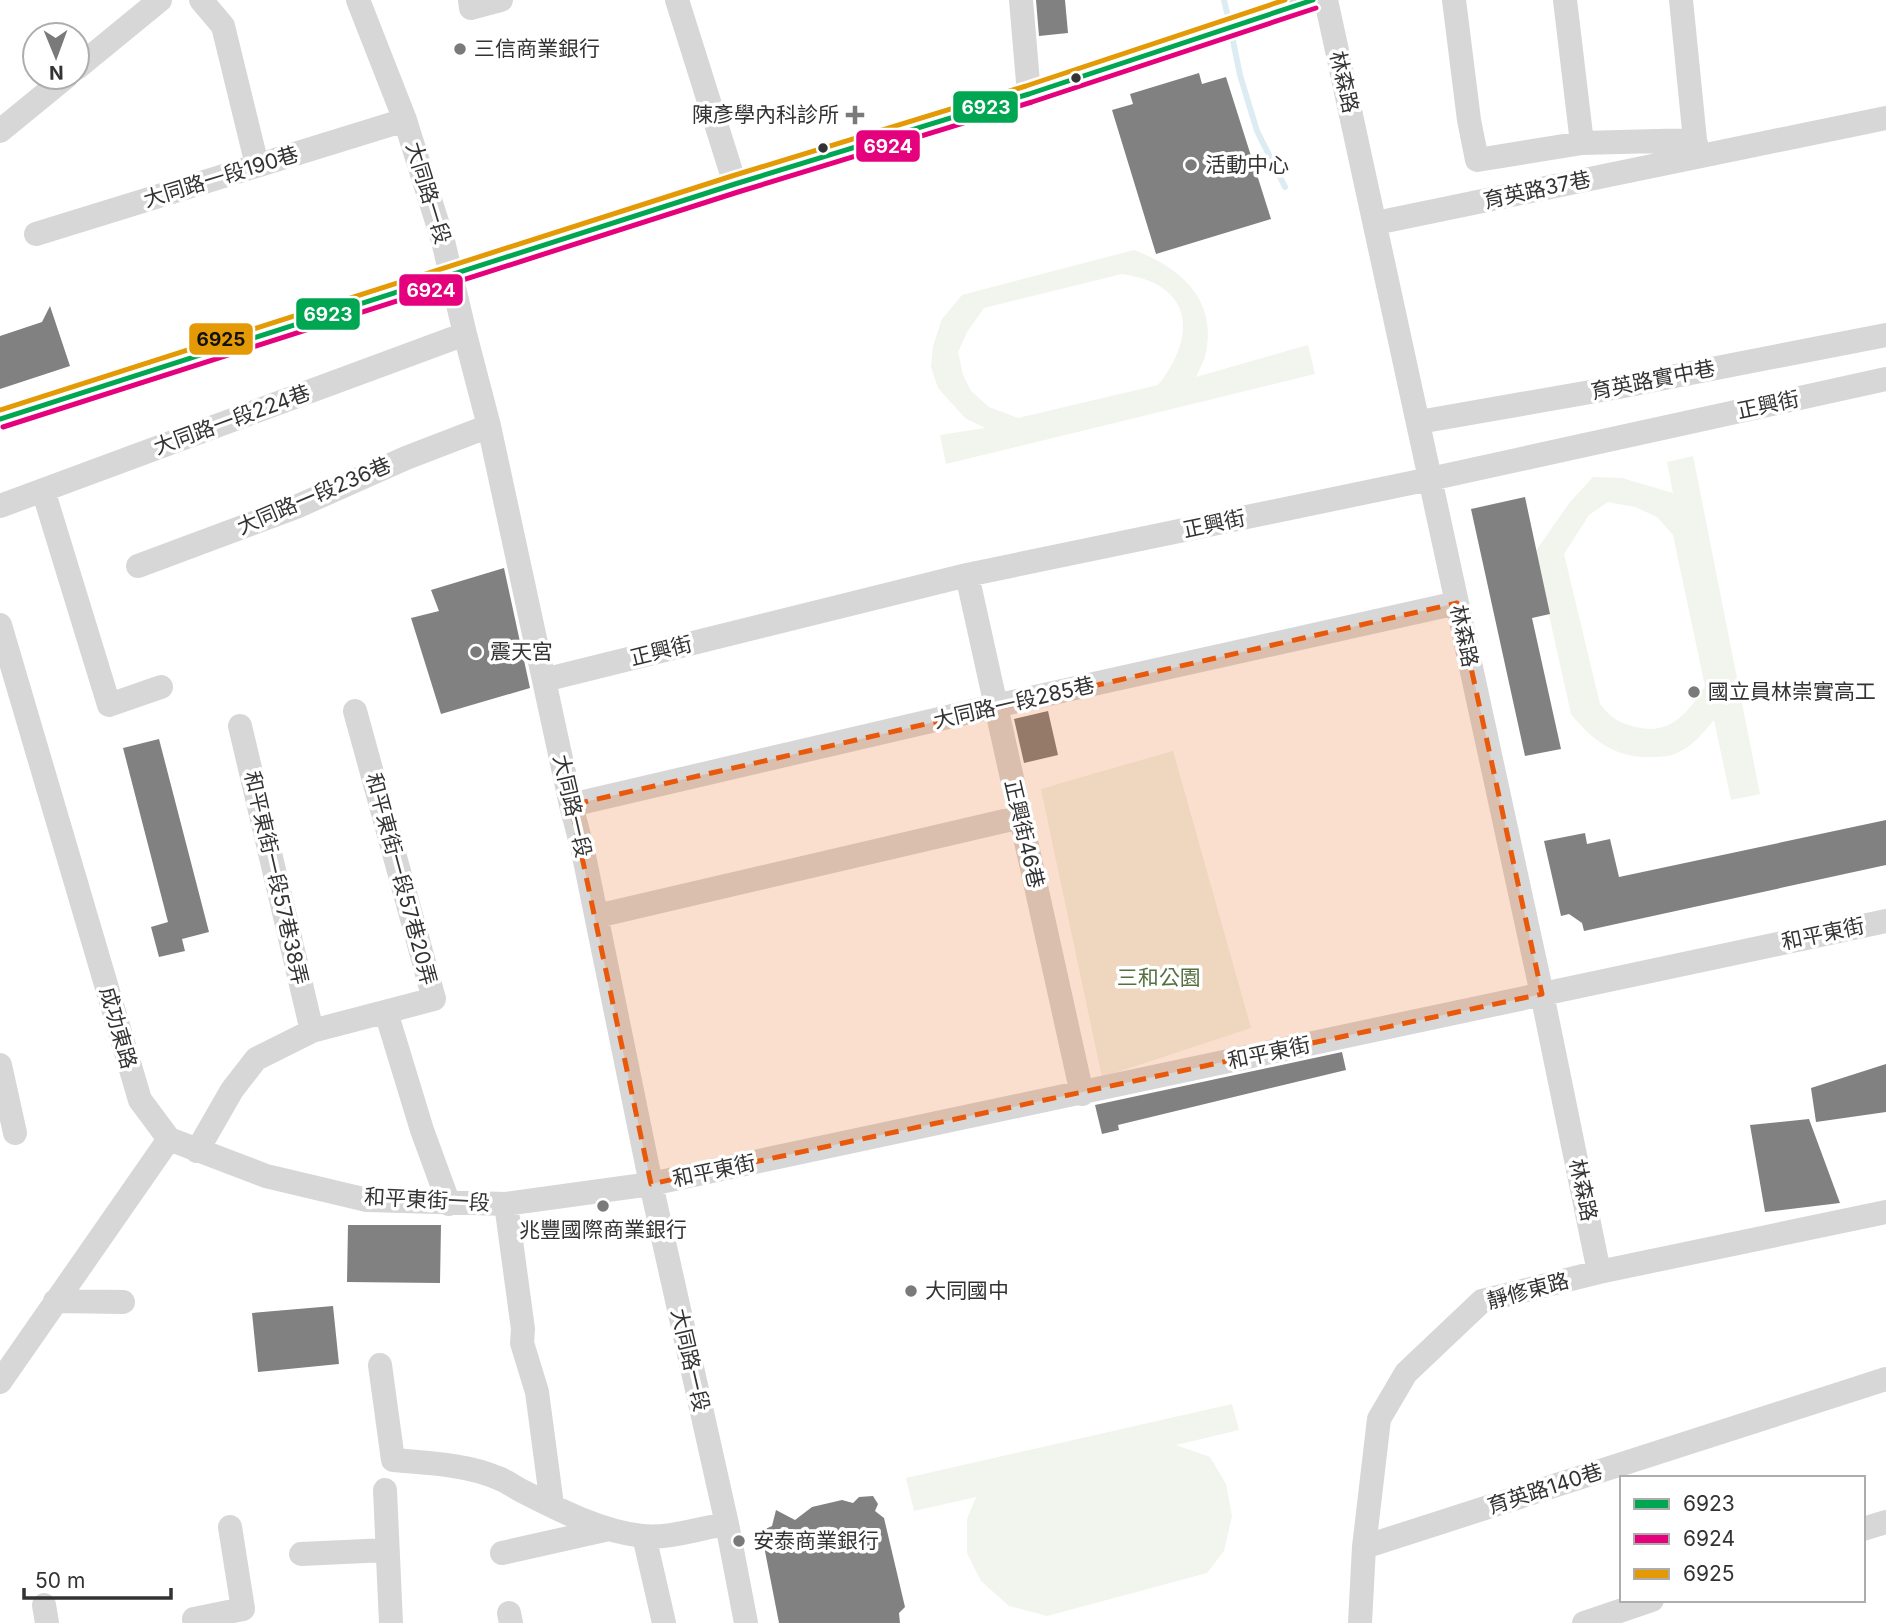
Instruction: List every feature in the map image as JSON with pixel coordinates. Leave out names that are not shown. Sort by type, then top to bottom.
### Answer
[{"type":"street","points":[[91,57],[160,0]]},
{"type":"street","points":[[201,0],[222,26],[257,165]]},
{"type":"street","name":"大同路一段","points":[[358,0],[405,120],[443,241],[489,426],[597,916],[651,1184],[727,1524],[746,1623]]},
{"type":"street","points":[[470,4],[501,0]]},
{"type":"street","points":[[677,0],[735,184]]},
{"type":"street","points":[[1021,0],[1029,94]]},
{"type":"street","points":[[0,419],[735,184],[1029,94],[1313,0]]},
{"type":"street","name":"林森路","points":[[1326,0],[1542,993],[1599,1272]]},
{"type":"street","points":[[1454,0],[1469,120],[1477,160],[1582,143],[1697,148],[1681,0]]},
{"type":"street","points":[[1565,0],[1582,143]]},
{"type":"street","points":[[0,131],[49,91]]},
{"type":"street","name":"育英路37巷","points":[[1376,223],[1697,148],[1886,118]]},
{"type":"street","name":"大同路一段190巷","points":[[36,234],[405,120]]},
{"type":"street","name":"大同路一段224巷","points":[[0,506],[465,334]]},
{"type":"street","name":"育英路實中巷","points":[[1419,422],[1619,387],[1886,335]]},
{"type":"street","name":"正興街","points":[[544,680],[967,575],[1430,479],[1886,379]]},
{"type":"street","name":"大同路一段236巷","points":[[138,566],[296,507],[406,458],[489,426]]},
{"type":"street","points":[[43,490],[109,705],[161,687]]},
{"type":"street","name":"正興街46巷","points":[[967,575],[1082,1094]]},
{"type":"street","name":"大同路一段285巷","points":[[571,806],[995,706],[1457,603]]},
{"type":"street","name":"成功東路","points":[[0,625],[140,1100],[169,1139]]},
{"type":"street","name":"和平東街一段57巷20弄","points":[[355,711],[434,999],[386,1012]]},
{"type":"street","name":"和平東街一段57巷38弄","points":[[240,726],[313,1031]]},
{"type":"street","points":[[597,916],[1021,817]]},
{"type":"street","name":"和平東街","points":[[651,1184],[1886,921]]},
{"type":"street","points":[[197,1151],[232,1090],[256,1059],[313,1031],[386,1012],[422,1130],[449,1204]]},
{"type":"street","points":[[0,1065],[15,1133]]},
{"type":"street","points":[[0,1382],[169,1139]]},
{"type":"street","name":"和平東街一段","points":[[169,1139],[265,1176],[367,1200],[506,1204],[651,1184]]},
{"type":"street","points":[[506,1204],[523,1329],[522,1343],[537,1392],[552,1505]]},
{"type":"street","name":"靜修東路","points":[[1360,1623],[1364,1546],[1379,1419],[1406,1373],[1482,1301],[1599,1272],[1886,1212]]},
{"type":"street","points":[[55,1301],[123,1301]]},
{"type":"street","points":[[380,1366],[393,1460],[443,1465],[498,1478],[609,1529],[645,1536],[727,1524]]},
{"type":"street","name":"育英路140巷","points":[[1364,1546],[1886,1379]]},
{"type":"street","points":[[386,1490],[391,1623]]},
{"type":"street","points":[[195,1623],[194,1619],[243,1609],[230,1527]]},
{"type":"street","points":[[502,1553],[609,1529]]},
{"type":"street","points":[[645,1536],[664,1623]]},
{"type":"street","points":[[301,1554],[387,1550]]},
{"type":"street","points":[[1584,1623],[1646,1602]]},
{"type":"highlighted area","points":[[1457,603],[1542,994],[651,1184],[571,805]]},
{"type":"green space","points":[[1134,250],[1166,266],[1191,287],[1200,300],[1208,333],[1205,355],[1196,377],[1308,345],[1315,374],[946,464],[940,435],[985,428],[965,418],[938,388],[931,367],[933,346],[942,319],[962,295]],"holes":[[[1122,274],[1146,280],[1163,289],[1175,300],[1182,314],[1183,331],[1179,348],[1158,385],[1018,418],[989,407],[971,391],[963,375],[958,352],[967,332],[984,308]]]},
{"type":"green space","points":[[1693,456],[1760,794],[1731,800],[1714,720],[1693,743],[1677,753],[1637,757],[1605,746],[1587,732],[1571,714],[1535,552],[1570,502],[1593,477],[1622,478],[1673,493],[1667,462]],"holes":[[[1608,502],[1635,507],[1657,517],[1673,535],[1705,686],[1677,720],[1669,725],[1648,729],[1625,724],[1611,716],[1600,704],[1564,554],[1589,515]]]},
{"type":"green space","name":"三和公園","points":[[1173,751],[1251,1028],[1102,1077],[1041,789]]},
{"type":"green space","points":[[1232,1404],[1239,1430],[1176,1445],[1210,1457],[1226,1484],[1232,1516],[1224,1551],[1207,1573],[1047,1616],[1009,1606],[981,1581],[967,1553],[967,1519],[976,1497],[914,1511],[906,1478]]},
{"type":"building","points":[[1036,0],[1065,0],[1068,33],[1039,36]]},
{"type":"building","name":"活動中心","points":[[1199,73],[1202,84],[1226,77],[1271,219],[1156,254],[1112,110],[1133,104],[1130,94]]},
{"type":"building","points":[[50,306],[70,366],[0,389],[0,336],[42,322]]},
{"type":"building","points":[[1525,497],[1550,614],[1532,618],[1561,749],[1525,756],[1471,509]]},
{"type":"building","name":"震天宮","points":[[504,568],[530,688],[441,714],[411,618],[439,611],[431,590]]},
{"type":"building","points":[[1048,711],[1058,755],[1024,763],[1014,719]]},
{"type":"building","points":[[159,739],[209,932],[182,939],[185,951],[159,957],[151,927],[168,922],[123,748]]},
{"type":"building","points":[[1886,820],[1886,865],[1584,931],[1582,923],[1569,914],[1561,916],[1544,841],[1585,833],[1587,844],[1610,839],[1619,877]]},
{"type":"building","points":[[1342,1052],[1346,1070],[1118,1125],[1119,1130],[1102,1134],[1095,1105]]},
{"type":"building","points":[[1886,1064],[1886,1112],[1816,1122],[1811,1088]]},
{"type":"building","points":[[1809,1119],[1840,1203],[1765,1212],[1750,1125]]},
{"type":"building","points":[[348,1225],[441,1225],[440,1283],[347,1282]]},
{"type":"building","points":[[333,1306],[339,1364],[258,1372],[252,1313]]},
{"type":"building","points":[[873,1496],[878,1504],[875,1511],[884,1518],[905,1607],[899,1613],[900,1623],[779,1623],[761,1531],[772,1526],[776,1510],[795,1520],[812,1507],[842,1500],[853,1503],[859,1497]]},
{"type":"waterway","points":[[1224,0],[1229,21]]},
{"type":"waterway","points":[[1231,31],[1240,75],[1257,131],[1285,187]]},
{"type":"transit line","name":"6925","points":[[0,410],[732,176],[1026,86],[1285,0]]},
{"type":"transit line","name":"6923","points":[[0,419],[735,184],[1029,94],[1313,0]]},
{"type":"transit line","name":"6924","points":[[3,427],[738,192],[1032,102],[1316,8]]},
{"type":"place","name":"三信商業銀行","points":[[460,49]]},
{"type":"place","name":"陳彥學內科診所","points":[[855,115]]},
{"type":"place","name":"活動中心","points":[[1191,165]]},
{"type":"place","name":"震天宮","points":[[476,652]]},
{"type":"place","name":"國立員林崇實高工","points":[[1694,692]]},
{"type":"place","name":"兆豐國際商業銀行","points":[[603,1206]]},
{"type":"place","name":"大同國中","points":[[911,1291]]},
{"type":"place","name":"安泰商業銀行","points":[[739,1541]]}]
